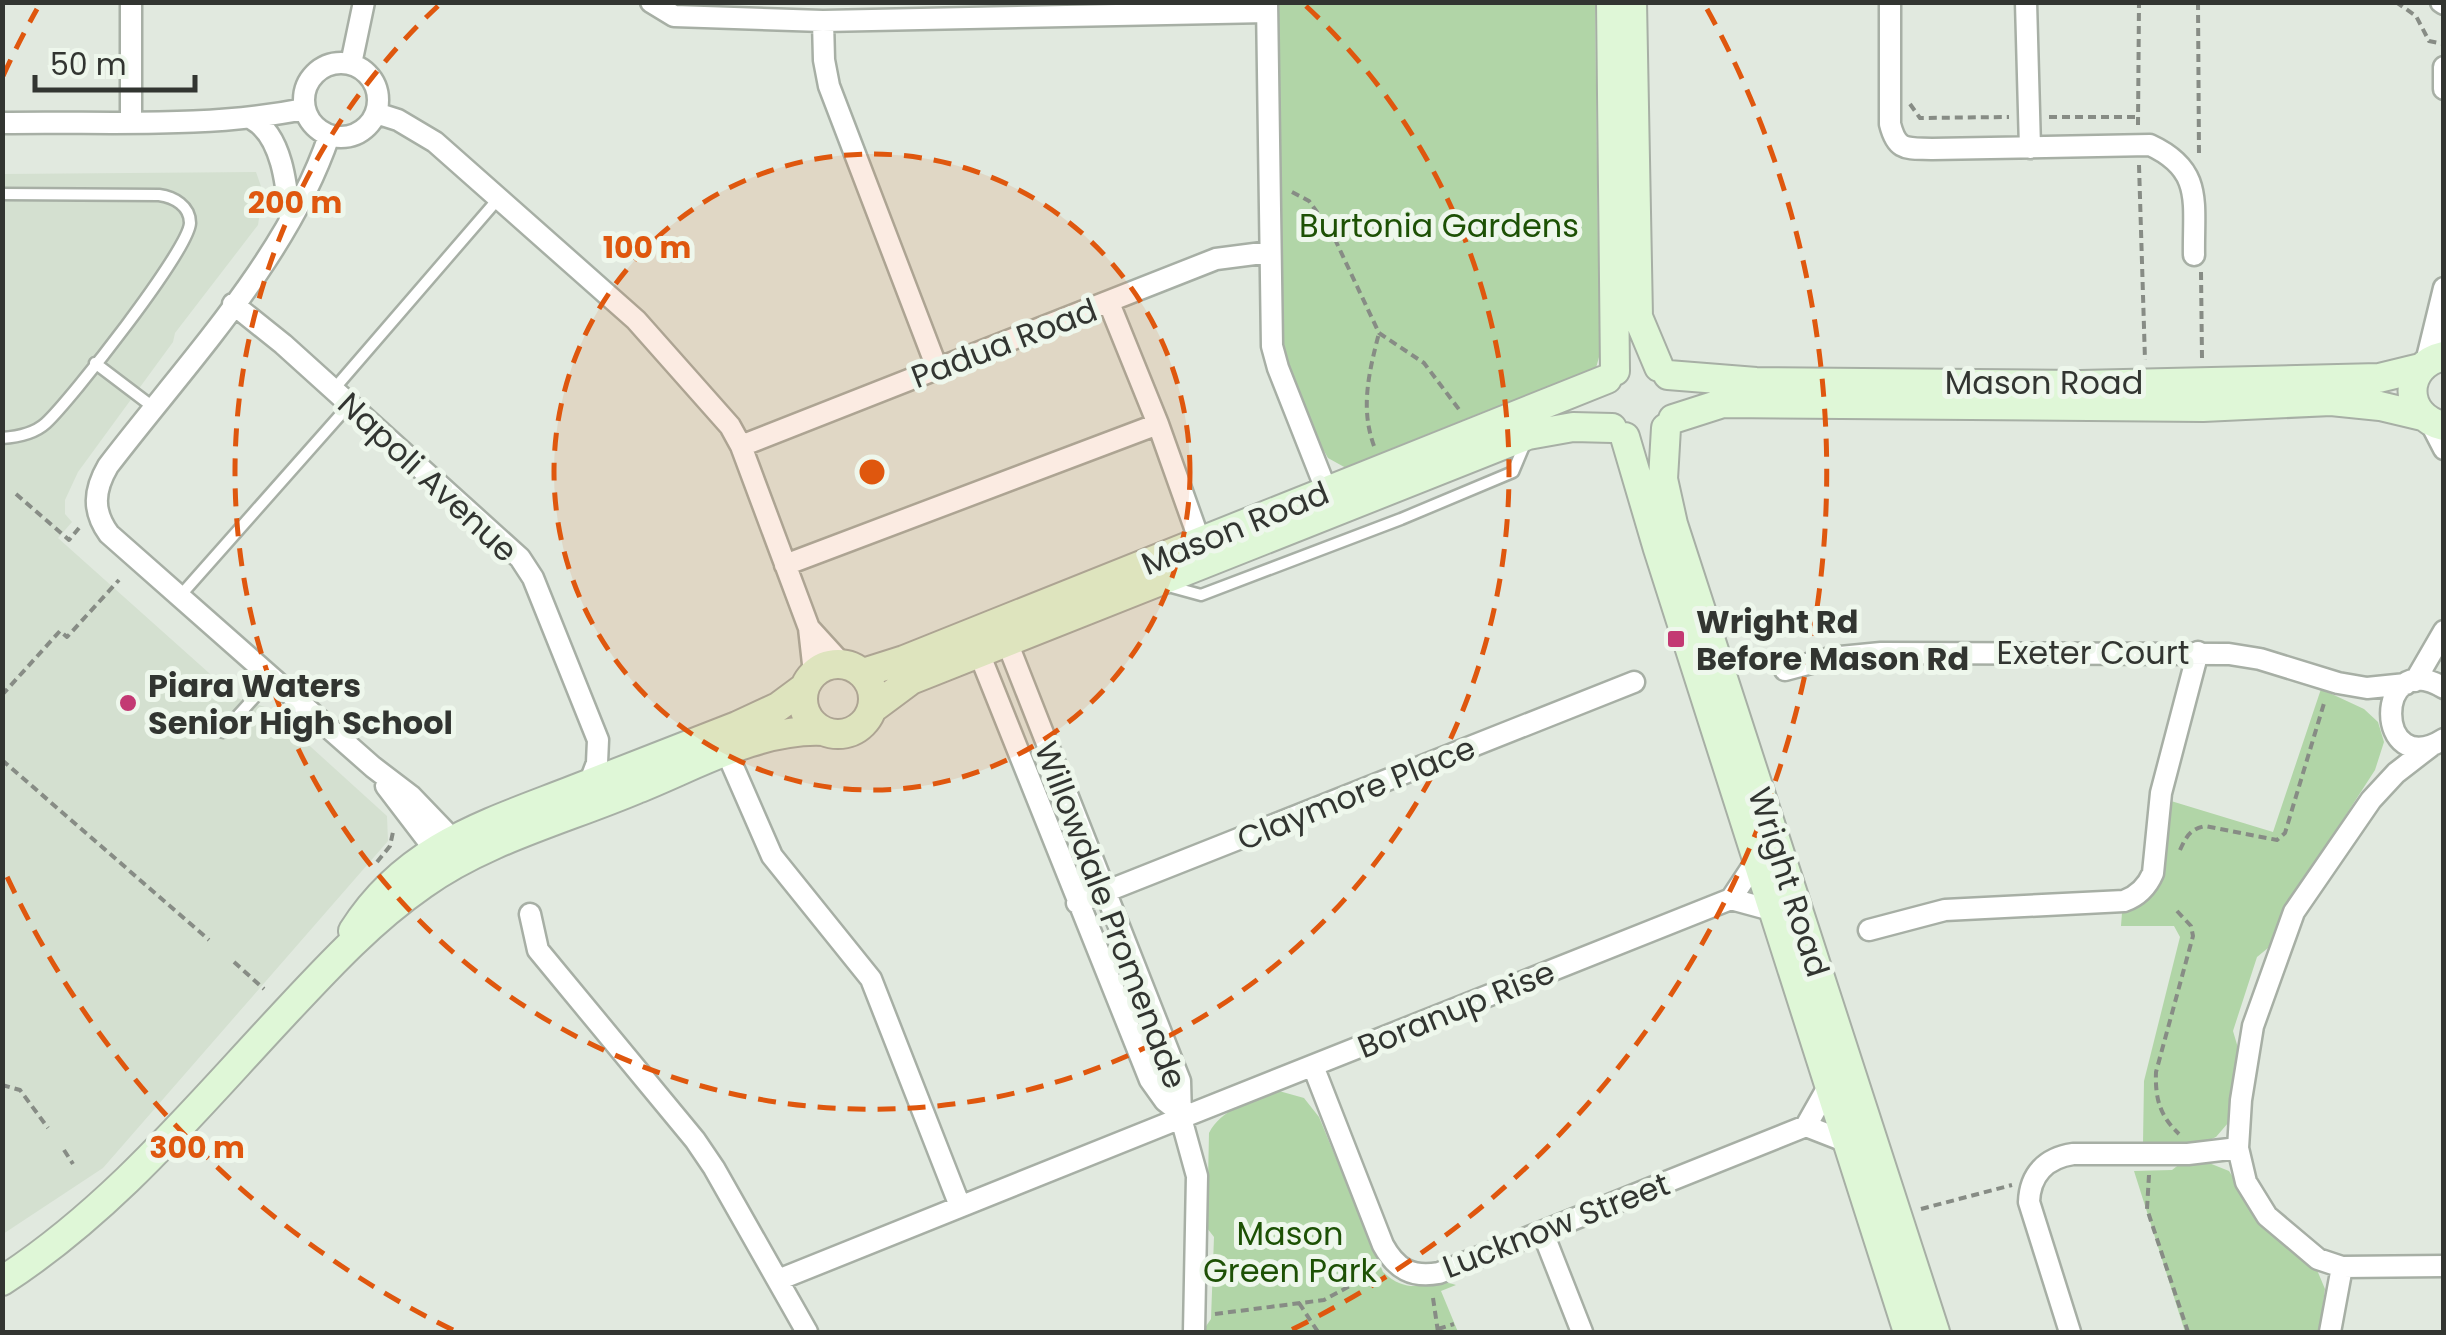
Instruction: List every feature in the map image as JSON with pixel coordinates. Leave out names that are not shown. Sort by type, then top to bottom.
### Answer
[{"type":"street","points":[[131,2],[132,121]]},
{"type":"street","points":[[351,64],[364,2]]},
{"type":"street","points":[[651,2],[674,16],[823,21],[1137,8],[1267,7],[1275,357],[1327,492]]},
{"type":"street","points":[[1611,2],[1611,375],[1600,404],[1604,417],[1619,432],[1647,438],[1669,424],[1677,396],[1638,317],[1632,2]]},
{"type":"street","points":[[1890,2],[1890,124],[1894,140],[1903,148],[2138,143],[2164,151],[2187,172],[2193,188],[2194,255]]},
{"type":"street","points":[[2026,2],[2030,148]]},
{"type":"street","points":[[823,21],[829,86],[936,368]]},
{"type":"street","points":[[338,63],[362,69],[377,88],[376,113],[362,131],[352,136],[329,136],[309,120],[304,108],[307,83],[315,73],[338,63]]},
{"type":"street","points":[[2444,67],[2444,89]]},
{"type":"street","points":[[2,123],[252,119],[304,108]]},
{"type":"street","points":[[376,113],[398,120],[435,142],[645,330],[704,394],[741,446],[809,628],[809,680],[804,706],[808,716],[824,731]]},
{"type":"street","points":[[252,119],[272,136],[290,222]]},
{"type":"street","points":[[329,136],[290,222],[233,304],[108,466],[96,491],[96,504],[110,534],[373,767],[411,796],[451,853]]},
{"type":"street","name":"Padua Road","points":[[741,446],[1216,258],[1270,252]]},
{"type":"street","points":[[2444,288],[2430,362],[2413,379],[2411,392],[2414,405],[2432,422],[2444,449]]},
{"type":"street","points":[[1109,302],[1200,542]]},
{"type":"street","name":"Napoli Avenue","points":[[233,304],[520,558],[533,578],[598,740]]},
{"type":"street","points":[[1611,375],[1636,362],[1663,371]]},
{"type":"street","name":"Mason Road","points":[[1663,371],[1756,382],[2080,385],[2379,378],[2430,362]]},
{"type":"street","name":"Mason Road","points":[[852,668],[1200,542],[1611,375]]},
{"type":"street","name":"Mason Road","points":[[1669,424],[1704,406],[1723,403],[2203,407],[2330,401],[2380,406],[2432,422]]},
{"type":"street","points":[[785,565],[1158,424]]},
{"type":"street","name":"Wright Road","points":[[1669,424],[1663,479],[1673,524],[1935,1332]]},
{"type":"street","name":"Mason Road","points":[[872,709],[911,680],[1528,436],[1573,427],[1619,432]]},
{"type":"street","name":"Wright Road","points":[[1619,432],[1908,1332]]},
{"type":"street","points":[[451,853],[777,734],[798,730],[833,734],[861,726],[872,709],[872,690],[809,628]]},
{"type":"street","points":[[2370,800],[2388,759],[2392,699],[2410,683],[2444,631]]},
{"type":"street","name":"Willowdale Promenade","points":[[1007,642],[1180,1081],[1180,1115],[1197,1176],[1194,1332]]},
{"type":"street","points":[[1869,930],[1945,910],[2134,898],[2152,874],[2161,794],[2198,652]]},
{"type":"street","name":"Exeter Court","points":[[1785,670],[1830,658],[1881,653],[2198,652],[2260,659],[2331,691],[2364,700],[2408,745],[2438,743]]},
{"type":"street","name":"Willowdale Promenade","points":[[979,653],[1150,1080],[1180,1115]]},
{"type":"street","points":[[2,1281],[80,1226],[174,1133],[337,958],[451,853],[589,784],[778,707],[822,668],[852,668]]},
{"type":"street","name":"Claymore Place","points":[[1077,903],[1634,682]]},
{"type":"street","name":"Exeter Court","points":[[2331,691],[2434,682],[2444,688]]},
{"type":"street","points":[[598,740],[615,755],[637,765]]},
{"type":"street","points":[[589,784],[598,740]]},
{"type":"street","points":[[2438,743],[2396,773],[2370,800],[2294,912],[2253,1026],[2238,1148],[2246,1182],[2267,1216],[2300,1248],[2318,1259],[2342,1267],[2444,1266]]},
{"type":"street","points":[[726,753],[772,856],[870,979],[960,1206]]},
{"type":"street","points":[[373,767],[408,817],[451,853]]},
{"type":"street","points":[[1758,858],[1731,899],[1775,910]]},
{"type":"street","name":"Boranup Rise","points":[[778,1280],[1180,1115],[1731,899]]},
{"type":"street","points":[[530,914],[538,950],[714,1168],[807,1332]]},
{"type":"street","name":"Lucknow Street","points":[[1313,1066],[1382,1245],[1400,1268],[1422,1276],[1543,1233],[1806,1126]]},
{"type":"street","points":[[1828,1087],[1806,1126],[1847,1142]]},
{"type":"street","points":[[2070,1332],[2029,1202],[2033,1180],[2043,1166],[2073,1154],[2188,1154],[2238,1148]]},
{"type":"street","points":[[1543,1233],[1582,1332]]},
{"type":"street","points":[[2330,1332],[2342,1267]]},
{"type":"lane","points":[[2,194],[159,194],[174,198],[187,211],[189,228],[175,258],[45,424],[26,434],[2,438]]},
{"type":"lane","points":[[333,390],[498,199]]},
{"type":"lane","points":[[95,363],[153,407]]},
{"type":"lane","points":[[179,597],[350,404]]},
{"type":"lane","points":[[223,732],[272,678]]},
{"type":"path","points":[[2139,2],[2138,143],[2145,365]]},
{"type":"path","points":[[2396,2],[2416,16],[2428,41],[2444,44]]},
{"type":"path","points":[[1902,94],[1920,118],[2138,117]]},
{"type":"path","points":[[1295,192],[1316,210],[1332,233],[1379,332],[1424,363],[1464,416]]},
{"type":"path","points":[[1376,451],[1366,400],[1379,332]]},
{"type":"path","points":[[16,494],[69,540],[79,528]]},
{"type":"path","points":[[2,695],[60,631],[67,638],[119,580]]},
{"type":"path","points":[[2180,850],[2194,829],[2205,826],[2278,840],[2284,833],[2331,691]]},
{"type":"path","points":[[2,760],[208,940]]},
{"type":"path","points":[[369,871],[390,846],[394,828],[408,817]]},
{"type":"path","points":[[2177,911],[2193,936],[2156,1072],[2155,1090],[2166,1121],[2188,1139]]},
{"type":"path","points":[[234,962],[264,989]]},
{"type":"path","points":[[2,1085],[16,1086],[27,1096],[48,1128]]},
{"type":"path","points":[[64,1150],[73,1164]]},
{"type":"path","points":[[2149,1175],[2148,1210],[2188,1332]]},
{"type":"path","points":[[1920,1209],[2022,1184]]},
{"type":"path","points":[[1214,1314],[1324,1300],[1372,1274]]},
{"type":"path","points":[[1434,1298],[1438,1331],[1454,1324]]},
{"type":"path","points":[[1299,1304],[1318,1332]]},
{"type":"shaded area","name":"Piara Waters Senior High School","points":[[256,172],[263,192],[258,225],[175,333],[173,342],[78,472],[65,500],[65,514],[72,522],[58,538],[237,698],[268,708],[387,816],[388,841],[103,1168],[3,1234],[3,174]]},
{"type":"green space","name":"Burtonia Gardens","points":[[1278,3],[1595,3],[1598,248],[1606,260],[1605,335],[1596,368],[1590,375],[1503,413],[1493,408],[1393,448],[1387,458],[1357,469],[1328,458],[1284,356],[1281,339]]},
{"type":"green space","points":[[2321,689],[2364,709],[2378,722],[2384,742],[2375,770],[2293,897],[2268,948],[2257,957],[2233,1031],[2238,1048],[2228,1123],[2216,1137],[2203,1143],[2143,1143],[2144,1081],[2180,937],[2174,926],[2121,926],[2122,913],[2139,904],[2159,881],[2171,801],[2273,832]]},
{"type":"green space","name":"Mason Green Park","points":[[1279,1091],[1304,1098],[1319,1117],[1383,1272],[1404,1285],[1456,1285],[1441,1291],[1458,1332],[1202,1332],[1211,1319],[1214,1237],[1207,1228],[1209,1133],[1230,1111]]},
{"type":"green space","points":[[2181,1163],[2209,1163],[2229,1171],[2264,1225],[2317,1270],[2325,1289],[2319,1332],[2185,1332],[2134,1171],[2172,1170]]},
{"type":"place","name":"Wright Rd Before Mason Rd","points":[[1676,639]]},
{"type":"place","name":"Piara Waters Senior High School","points":[[128,703]]}]
